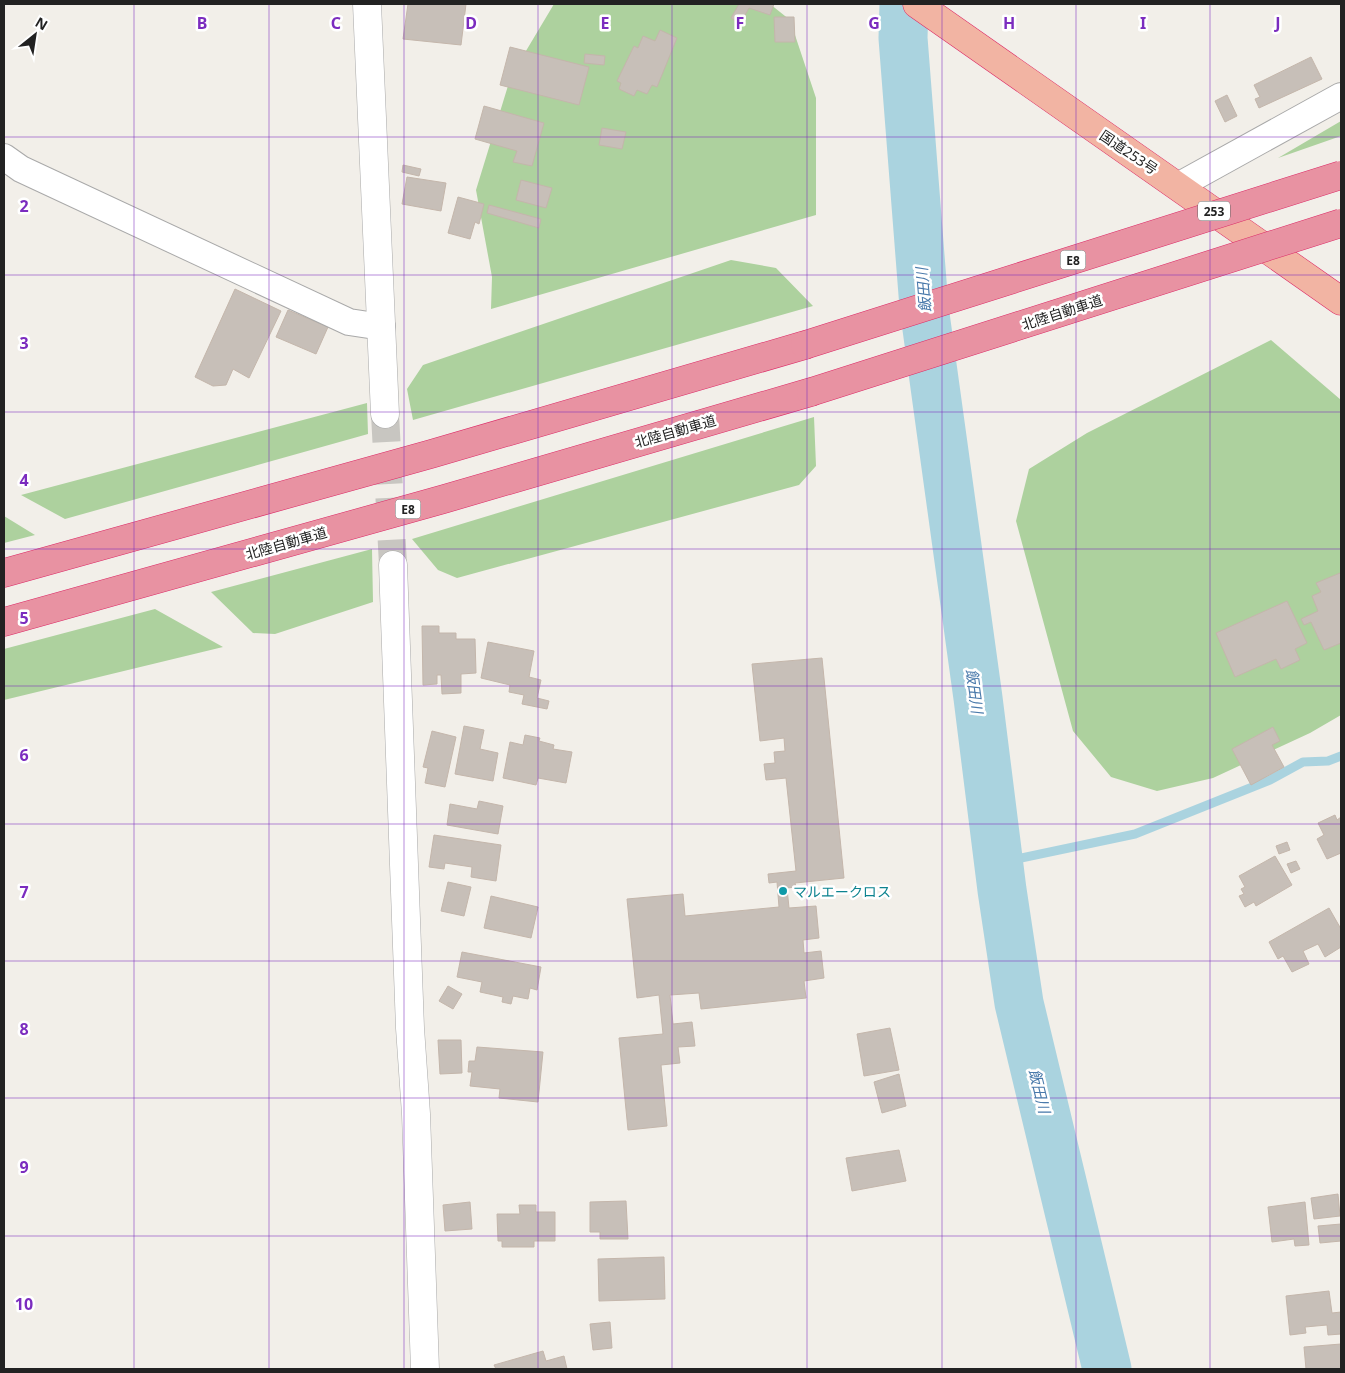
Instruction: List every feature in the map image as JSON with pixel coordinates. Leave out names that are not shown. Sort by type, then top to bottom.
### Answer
[{"type":"highway","name":"国道253号","points":[[916,4],[1341,301]]},
{"type":"highway","name":"E8","points":[[4,573],[412,459],[805,345],[1341,175]]},
{"type":"highway","name":"北陸自動車道","points":[[4,622],[444,499],[811,392],[1341,223]]},
{"type":"street","points":[[367,4],[385,414]]},
{"type":"street","points":[[1178,186],[1341,96]]},
{"type":"street","points":[[4,157],[21,169],[349,322],[382,327]]},
{"type":"street","points":[[393,565],[425,1369]]},
{"type":"green space","points":[[554,4],[770,4],[790,20],[816,98],[816,215],[491,309],[492,277],[476,190],[511,76]]},
{"type":"green space","points":[[1341,121],[1341,136],[1278,158]]},
{"type":"green space","points":[[731,260],[776,268],[813,306],[413,420],[407,389],[423,365]]},
{"type":"green space","points":[[1271,340],[1341,400],[1341,715],[1310,733],[1213,778],[1157,791],[1111,777],[1073,731],[1016,521],[1029,469],[1087,433]]},
{"type":"green space","points":[[367,403],[368,434],[65,519],[21,495]]},
{"type":"green space","points":[[814,417],[816,466],[799,485],[457,578],[438,570],[412,539]]},
{"type":"green space","points":[[4,516],[35,535],[4,543]]},
{"type":"green space","points":[[372,549],[373,602],[275,634],[253,633],[211,592]]},
{"type":"green space","points":[[155,609],[223,647],[4,700],[4,649]]},
{"type":"building","points":[[408,4],[466,4],[461,45],[403,39]]},
{"type":"building","points":[[739,4],[774,4],[770,15],[749,8],[740,24],[731,18]]},
{"type":"building","points":[[774,17],[794,17],[795,42],[775,42]]},
{"type":"building","points":[[660,30],[677,38],[657,87],[652,85],[647,94],[637,90],[634,96],[619,89],[621,83],[617,81],[634,46],[638,48],[643,36],[655,41]]},
{"type":"building","points":[[510,47],[589,67],[579,105],[500,85]]},
{"type":"building","points":[[585,54],[605,56],[604,65],[584,63]]},
{"type":"building","points":[[1311,57],[1322,79],[1259,108],[1255,99],[1260,97],[1254,85]]},
{"type":"building","points":[[1227,95],[1237,116],[1225,122],[1215,101]]},
{"type":"building","points":[[484,106],[544,123],[532,166],[513,162],[517,151],[475,139]]},
{"type":"building","points":[[602,128],[626,132],[622,149],[599,145]]},
{"type":"building","points":[[403,165],[421,169],[419,176],[402,172]]},
{"type":"building","points":[[407,177],[446,183],[441,211],[402,204]]},
{"type":"building","points":[[521,180],[552,188],[546,208],[516,200]]},
{"type":"building","points":[[458,197],[484,204],[479,224],[475,222],[470,239],[448,233]]},
{"type":"building","points":[[489,205],[541,219],[539,228],[487,213]]},
{"type":"building","points":[[235,289],[281,311],[249,378],[233,369],[226,385],[213,386],[195,377]]},
{"type":"building","points":[[288,310],[328,327],[316,354],[276,337]]},
{"type":"building","points":[[1340,573],[1341,643],[1324,650],[1311,622],[1304,625],[1301,619],[1318,611],[1312,596],[1321,592],[1316,583]]},
{"type":"building","points":[[1287,601],[1307,643],[1295,649],[1300,660],[1281,669],[1276,659],[1235,677],[1216,633]]},
{"type":"building","points":[[422,626],[439,626],[439,633],[456,633],[456,639],[475,639],[476,673],[461,674],[461,693],[442,694],[441,675],[437,675],[437,684],[423,685]]},
{"type":"building","points":[[488,642],[534,651],[529,677],[541,680],[537,698],[549,701],[547,709],[522,704],[524,695],[509,692],[510,685],[481,678]]},
{"type":"building","name":"マルエークロス","points":[[822,658],[844,878],[795,883],[796,887],[787,888],[789,908],[816,906],[819,938],[803,940],[804,953],[821,951],[824,978],[804,981],[806,998],[701,1009],[699,993],[670,995],[673,1024],[692,1022],[695,1046],[678,1047],[680,1063],[661,1065],[667,1126],[628,1130],[619,1038],[663,1034],[659,995],[637,998],[627,899],[683,894],[685,916],[779,907],[777,882],[769,883],[768,874],[796,871],[786,778],[766,780],[764,764],[775,763],[774,752],[785,751],[784,738],[760,741],[752,664]]},
{"type":"building","points":[[464,726],[484,730],[480,749],[498,753],[493,781],[455,774]]},
{"type":"building","points":[[1273,727],[1280,741],[1272,745],[1284,767],[1251,785],[1232,749]]},
{"type":"building","points":[[432,731],[456,737],[445,787],[425,783],[428,768],[423,767]]},
{"type":"building","points":[[525,735],[540,738],[539,741],[554,745],[553,749],[572,752],[566,783],[538,778],[536,785],[503,778],[510,742],[523,745]]},
{"type":"building","points":[[479,801],[503,806],[498,834],[447,825],[450,804],[477,809]]},
{"type":"building","points":[[1335,815],[1337,820],[1341,817],[1341,853],[1327,859],[1317,839],[1324,835],[1318,823]]},
{"type":"building","points":[[434,835],[501,845],[496,881],[471,877],[472,867],[445,863],[444,869],[429,867]]},
{"type":"building","points":[[1287,842],[1290,850],[1279,854],[1276,846]]},
{"type":"building","points":[[1275,856],[1292,885],[1256,906],[1254,902],[1245,907],[1239,896],[1244,894],[1241,889],[1245,887],[1239,876]]},
{"type":"building","points":[[1296,861],[1300,869],[1291,873],[1287,864]]},
{"type":"building","points":[[448,882],[471,887],[464,916],[441,911]]},
{"type":"building","points":[[491,896],[538,907],[531,938],[484,928]]},
{"type":"building","points":[[1329,908],[1341,929],[1341,947],[1325,957],[1318,944],[1303,951],[1309,964],[1292,972],[1283,956],[1278,959],[1269,942]]},
{"type":"building","points":[[462,952],[541,967],[537,990],[530,988],[528,999],[513,996],[511,1004],[502,1002],[503,997],[480,992],[482,982],[457,977]]},
{"type":"building","points":[[448,986],[462,994],[453,1009],[439,1001]]},
{"type":"building","points":[[890,1028],[899,1070],[864,1076],[857,1034]]},
{"type":"building","points":[[438,1040],[461,1040],[462,1073],[440,1074]]},
{"type":"building","points":[[477,1047],[543,1052],[538,1102],[499,1098],[500,1089],[470,1086],[472,1072],[468,1072],[469,1061],[475,1061]]},
{"type":"building","points":[[899,1074],[906,1106],[882,1113],[874,1082]]},
{"type":"building","points":[[899,1150],[906,1181],[852,1191],[846,1158]]},
{"type":"building","points":[[1338,1194],[1340,1216],[1314,1219],[1311,1198]]},
{"type":"building","points":[[626,1201],[628,1239],[600,1239],[600,1232],[590,1232],[590,1202]]},
{"type":"building","points":[[470,1202],[472,1229],[445,1231],[443,1205]]},
{"type":"building","points":[[1305,1202],[1309,1245],[1295,1246],[1294,1239],[1272,1242],[1268,1207]]},
{"type":"building","points":[[519,1205],[536,1205],[536,1212],[555,1212],[555,1241],[534,1241],[534,1247],[502,1247],[502,1241],[498,1241],[497,1214],[520,1214]]},
{"type":"building","points":[[1341,1224],[1341,1241],[1320,1243],[1318,1226]]},
{"type":"building","points":[[664,1257],[665,1299],[599,1301],[598,1259]]},
{"type":"building","points":[[1329,1291],[1332,1313],[1341,1312],[1341,1334],[1328,1335],[1327,1325],[1305,1327],[1306,1333],[1290,1335],[1286,1296]]},
{"type":"building","points":[[610,1322],[612,1348],[593,1350],[590,1324]]},
{"type":"building","points":[[1341,1344],[1341,1369],[1306,1369],[1304,1347]]},
{"type":"building","points":[[543,1351],[546,1361],[564,1356],[567,1369],[496,1369],[494,1365]]},
{"type":"waterway","name":"飯田川","points":[[904,4],[903,38],[924,307],[978,698],[1002,890],[1019,1003],[1107,1369]]},
{"type":"waterway","points":[[998,863],[1135,834],[1270,780],[1303,762],[1328,761],[1341,756]]},
{"type":"tunnel","points":[[385,414],[393,565]]},
{"type":"place","name":"マルエークロス","points":[[783,891]]}]
